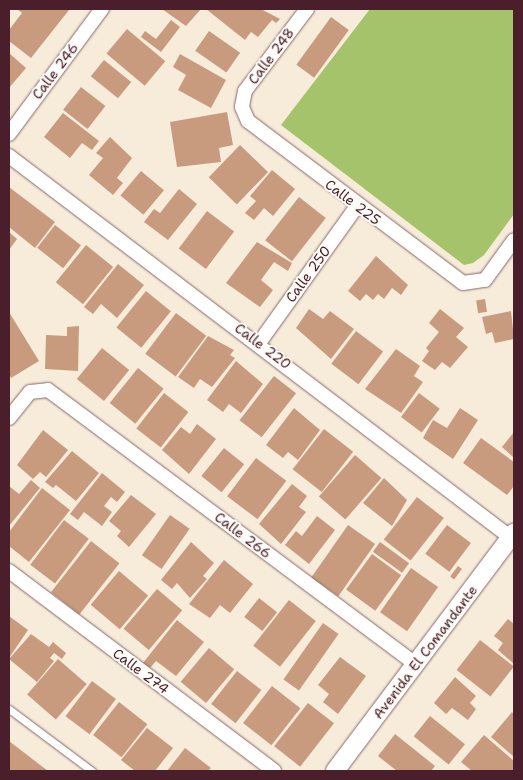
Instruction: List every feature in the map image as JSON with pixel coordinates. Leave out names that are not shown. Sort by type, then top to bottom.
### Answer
[{"type":"street","name":"Calle 246","points":[[9,134],[102,9]]},
{"type":"street","name":"Calle 248","points":[[242,107],[245,92],[307,9]]},
{"type":"street","name":"Calle 225","points":[[242,107],[248,121],[258,132],[463,282],[474,283],[485,280],[514,240]]},
{"type":"street","name":"Calle 220","points":[[9,156],[259,343],[513,537]]},
{"type":"street","name":"Calle 250","points":[[259,343],[357,206]]},
{"type":"street","name":"Calle 266","points":[[9,418],[30,392],[48,390],[416,664]]},
{"type":"street","name":"Avenida El Comandante","points":[[335,771],[513,537]]},
{"type":"street","name":"Calle 274","points":[[9,571],[274,771]]},
{"type":"lane","points":[[9,709],[92,771]]},
{"type":"green space","points":[[370,9],[514,9],[514,214],[484,255],[473,263],[464,265],[281,125]]},
{"type":"building","points":[[17,9],[69,10],[31,58],[9,41],[9,30],[22,13]]},
{"type":"building","points":[[162,9],[201,9],[186,26]]},
{"type":"building","points":[[206,9],[261,9],[280,19],[276,23],[272,20],[258,37],[251,32],[245,40]]},
{"type":"building","points":[[331,17],[349,30],[314,78],[296,65]]},
{"type":"building","points":[[171,20],[180,27],[161,52],[141,37],[145,31],[156,39]]},
{"type":"building","points":[[127,29],[165,61],[145,86],[106,54]]},
{"type":"building","points":[[209,31],[240,53],[226,72],[195,51]]},
{"type":"building","points":[[9,53],[26,68],[9,88]]},
{"type":"building","points":[[180,54],[226,80],[211,108],[178,90],[186,75],[173,67]]},
{"type":"building","points":[[104,60],[131,82],[118,98],[91,76]]},
{"type":"building","points":[[81,87],[105,106],[88,129],[63,110]]},
{"type":"building","points":[[227,112],[233,145],[219,148],[221,162],[177,167],[170,122]]},
{"type":"building","points":[[63,113],[99,141],[92,150],[82,143],[70,158],[44,137]]},
{"type":"building","points":[[110,137],[132,158],[117,178],[123,183],[113,195],[89,175],[103,158],[96,153]]},
{"type":"building","points":[[240,145],[268,172],[237,204],[209,177]]},
{"type":"building","points":[[272,170],[295,189],[273,216],[264,208],[254,220],[245,213],[256,201],[250,196]]},
{"type":"building","points":[[141,171],[164,190],[143,215],[120,196]]},
{"type":"building","points":[[9,187],[55,222],[35,248],[9,227]]},
{"type":"building","points":[[179,189],[197,204],[168,240],[144,222],[154,209],[160,213]]},
{"type":"building","points":[[299,197],[326,218],[292,261],[265,240]]},
{"type":"building","points":[[207,211],[234,231],[206,269],[179,249]]},
{"type":"building","points":[[55,225],[81,245],[63,268],[37,248]]},
{"type":"building","points":[[9,232],[17,239],[9,250]]},
{"type":"building","points":[[257,242],[292,263],[288,271],[274,262],[261,280],[273,290],[260,307],[226,283]]},
{"type":"building","points":[[86,245],[113,267],[83,304],[56,282]]},
{"type":"building","points":[[376,256],[408,285],[401,295],[392,288],[384,299],[378,294],[373,300],[366,294],[360,301],[348,291]]},
{"type":"building","points":[[118,264],[144,285],[117,318],[101,304],[93,314],[84,307]]},
{"type":"building","points":[[146,291],[171,311],[141,348],[116,328]]},
{"type":"building","points":[[485,299],[487,312],[478,313],[476,300]]},
{"type":"building","points":[[309,309],[323,319],[330,311],[354,329],[331,359],[296,328]]},
{"type":"building","points":[[440,309],[464,328],[456,337],[468,347],[450,368],[442,362],[435,370],[422,361],[429,351],[426,348],[439,332],[429,323]]},
{"type":"building","points":[[511,311],[514,339],[495,343],[492,332],[486,334],[482,317]]},
{"type":"building","points":[[9,312],[39,361],[11,378],[9,374]]},
{"type":"building","points":[[176,313],[206,336],[176,377],[145,354]]},
{"type":"building","points":[[79,326],[78,371],[45,369],[46,335],[67,336],[67,327]]},
{"type":"building","points":[[356,331],[383,351],[358,384],[331,364]]},
{"type":"building","points":[[208,336],[234,350],[230,355],[235,358],[212,387],[200,379],[194,388],[178,377]]},
{"type":"building","points":[[102,348],[129,370],[104,401],[77,379]]},
{"type":"building","points":[[396,349],[420,366],[414,376],[423,382],[401,413],[365,389]]},
{"type":"building","points":[[236,361],[263,384],[241,413],[229,404],[223,412],[207,400]]},
{"type":"building","points":[[138,368],[164,389],[135,424],[110,403]]},
{"type":"building","points":[[274,376],[296,393],[262,437],[240,420]]},
{"type":"building","points":[[164,393],[188,412],[161,448],[136,428]]},
{"type":"building","points":[[419,393],[440,409],[422,433],[401,417]]},
{"type":"building","points":[[294,408],[320,430],[298,460],[288,452],[283,458],[266,445]]},
{"type":"building","points":[[460,408],[478,420],[453,459],[423,438],[433,420],[447,428]]},
{"type":"building","points":[[197,424],[216,439],[189,474],[162,450],[181,427],[190,434]]},
{"type":"building","points":[[324,429],[353,452],[322,492],[293,469]]},
{"type":"building","points":[[43,430],[68,450],[46,477],[40,472],[33,479],[17,465]]},
{"type":"building","points":[[514,432],[514,458],[502,447]]},
{"type":"building","points":[[481,438],[514,462],[514,486],[507,495],[463,463]]},
{"type":"building","points":[[224,448],[244,464],[222,492],[201,476]]},
{"type":"building","points":[[72,451],[99,473],[76,501],[56,485],[53,488],[45,482]]},
{"type":"building","points":[[355,455],[381,478],[345,519],[319,497]]},
{"type":"building","points":[[256,458],[286,481],[257,519],[227,496]]},
{"type":"building","points":[[102,473],[125,492],[117,502],[111,497],[104,506],[112,512],[102,526],[84,512],[78,520],[70,514]]},
{"type":"building","points":[[384,478],[407,500],[392,526],[363,503]]},
{"type":"building","points":[[31,480],[40,488],[9,526],[9,486],[19,494]]},
{"type":"building","points":[[292,484],[307,496],[299,507],[306,512],[281,544],[259,524]]},
{"type":"building","points":[[42,488],[70,510],[29,562],[9,546],[9,532]]},
{"type":"building","points":[[131,495],[156,514],[129,547],[117,536],[121,531],[109,521]]},
{"type":"building","points":[[417,497],[444,518],[411,560],[384,540]]},
{"type":"building","points":[[170,515],[190,529],[162,569],[142,555]]},
{"type":"building","points":[[317,516],[335,530],[309,564],[285,545],[296,531],[302,536]]},
{"type":"building","points":[[64,520],[89,539],[55,583],[30,565]]},
{"type":"building","points":[[348,525],[375,544],[338,596],[311,577]]},
{"type":"building","points":[[447,525],[471,543],[449,572],[425,554]]},
{"type":"building","points":[[91,541],[119,563],[79,614],[51,592]]},
{"type":"building","points":[[191,542],[214,563],[203,576],[207,579],[190,598],[177,583],[172,589],[161,580]]},
{"type":"building","points":[[380,542],[409,563],[402,573],[373,552]]},
{"type":"building","points":[[372,554],[401,575],[375,611],[346,590]]},
{"type":"building","points":[[224,560],[253,584],[230,613],[220,605],[210,618],[189,604]]},
{"type":"building","points":[[458,566],[462,569],[454,579],[450,576]]},
{"type":"building","points":[[411,568],[438,587],[407,631],[380,612]]},
{"type":"building","points":[[119,571],[148,595],[120,629],[91,605]]},
{"type":"building","points":[[157,589],[182,610],[149,650],[124,629]]},
{"type":"building","points":[[259,598],[277,612],[262,631],[244,617]]},
{"type":"building","points":[[289,600],[316,621],[280,667],[253,646]]},
{"type":"building","points":[[9,616],[28,630],[9,658]]},
{"type":"building","points":[[508,619],[514,624],[514,664],[498,650],[503,643],[494,636]]},
{"type":"building","points":[[177,620],[204,642],[176,676],[156,661],[150,668],[143,663]]},
{"type":"building","points":[[323,623],[339,634],[299,690],[283,680]]},
{"type":"building","points":[[31,634],[49,647],[53,642],[66,653],[62,659],[54,653],[50,658],[54,661],[37,682],[9,659]]},
{"type":"building","points":[[480,640],[514,666],[490,696],[457,670]]},
{"type":"building","points":[[209,648],[234,669],[206,703],[181,682]]},
{"type":"building","points":[[340,657],[366,676],[338,714],[323,702],[329,694],[318,685]]},
{"type":"building","points":[[58,659],[87,684],[56,719],[27,694]]},
{"type":"building","points":[[237,671],[261,690],[236,723],[211,704]]},
{"type":"building","points":[[455,677],[476,696],[470,703],[476,709],[468,720],[452,708],[446,714],[434,703]]},
{"type":"building","points":[[92,681],[116,699],[89,734],[66,716]]},
{"type":"building","points":[[272,686],[300,708],[271,745],[243,723]]},
{"type":"building","points":[[119,702],[147,724],[122,757],[93,735]]},
{"type":"building","points":[[308,703],[334,723],[300,767],[274,746]]},
{"type":"building","points":[[512,712],[514,715],[514,757],[491,737]]},
{"type":"building","points":[[430,716],[465,744],[449,765],[414,736]]},
{"type":"building","points":[[147,728],[173,748],[155,771],[135,771],[121,760]]},
{"type":"building","points":[[395,734],[435,766],[431,771],[397,771],[378,756]]},
{"type":"building","points":[[484,735],[514,761],[514,771],[472,771],[461,762]]},
{"type":"building","points":[[9,741],[48,771],[9,771]]},
{"type":"building","points":[[185,748],[211,768],[208,771],[167,771]]}]
